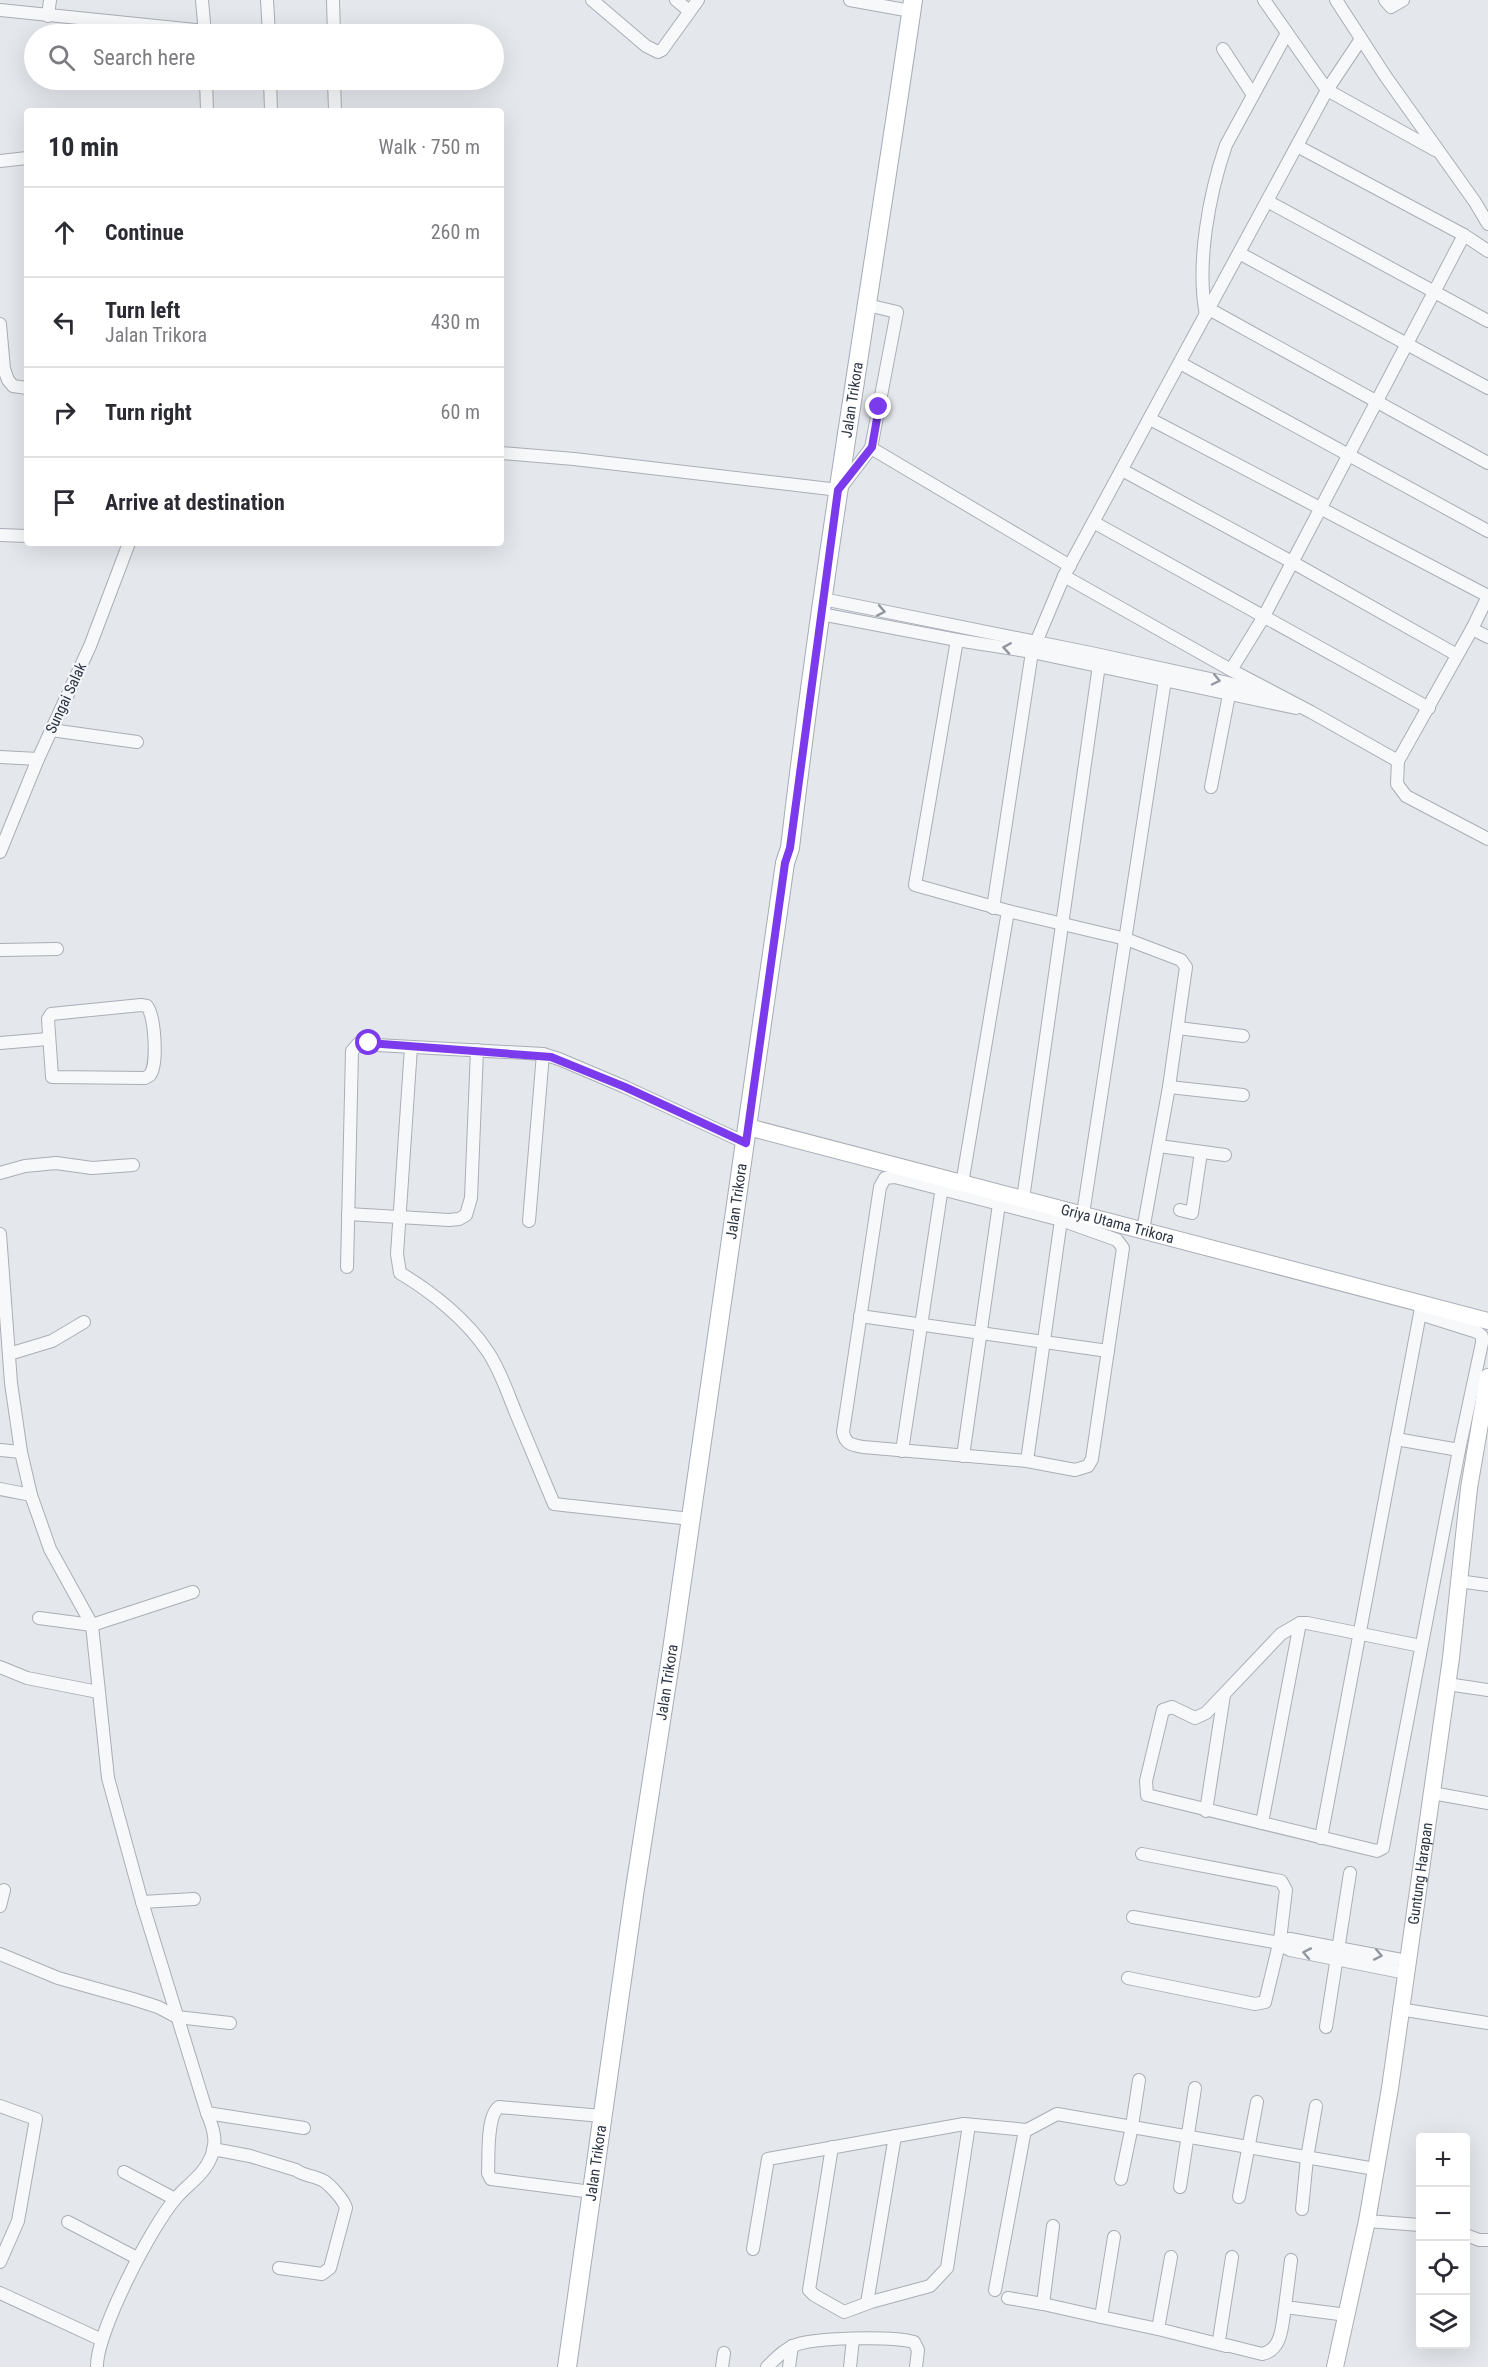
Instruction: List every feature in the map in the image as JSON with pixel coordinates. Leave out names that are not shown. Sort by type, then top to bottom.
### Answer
[{"type":"main road","name":"Jalan Trikora","points":[[567,2367],[785,863],[790,848],[838,490],[912,6]]},
{"type":"street","points":[[48,16],[50,0]]},
{"type":"street","points":[[202,0],[204,24]]},
{"type":"street","points":[[267,0],[268,24]]},
{"type":"street","points":[[333,0],[334,24]]},
{"type":"street","points":[[592,0],[646,46],[658,52],[662,50],[698,0]]},
{"type":"street","points":[[676,0],[689,11]]},
{"type":"street","points":[[850,0],[912,6]]},
{"type":"street","points":[[1264,0],[1327,90],[1439,152]]},
{"type":"street","points":[[1336,0],[1488,224]]},
{"type":"street","points":[[1385,0],[1391,8],[1403,0]]},
{"type":"street","points":[[0,10],[122,24]]},
{"type":"street","points":[[1287,33],[1226,145],[1220,163],[1204,242],[1201,292],[1207,312],[1377,400],[1488,463]]},
{"type":"street","points":[[993,908],[1034,647],[1067,571],[1095,523],[1327,90],[1361,39]]},
{"type":"street","points":[[1223,49],[1253,95]]},
{"type":"street","points":[[206,90],[207,108]]},
{"type":"street","points":[[270,90],[271,108]]},
{"type":"street","points":[[334,90],[335,108]]},
{"type":"street","points":[[1297,146],[1488,250]]},
{"type":"street","points":[[0,161],[24,158]]},
{"type":"street","points":[[1267,201],[1488,321]]},
{"type":"street","points":[[1231,670],[1263,618],[1464,235]]},
{"type":"street","points":[[1239,253],[1488,388]]},
{"type":"street","points":[[504,453],[574,459],[838,490],[872,447],[897,312],[867,305]]},
{"type":"street","points":[[0,324],[6,376],[13,386],[24,388]]},
{"type":"street","points":[[1180,363],[1488,531]]},
{"type":"street","points":[[1150,419],[1488,596],[1429,708],[1398,761],[1397,784],[1406,796],[1488,839]]},
{"type":"street","points":[[872,447],[1067,571],[1231,670],[1398,761]]},
{"type":"street","points":[[1122,470],[1457,655]]},
{"type":"street","points":[[1095,523],[1429,708]]},
{"type":"street","points":[[0,535],[24,536]]},
{"type":"street","name":"Sungai Salak","points":[[0,852],[4,833],[90,646],[128,546]]},
{"type":"street","points":[[822,607],[957,640],[1034,647],[1099,665],[1311,712]]},
{"type":"street","points":[[822,607],[1224,682],[1286,699]]},
{"type":"street","points":[[1472,629],[1488,638]]},
{"type":"street","points":[[957,640],[915,885],[993,908],[1126,939],[1184,963],[1185,979],[1170,1087],[1143,1230]]},
{"type":"street","points":[[1023,1199],[1099,665]]},
{"type":"street","points":[[1083,1214],[1166,680]]},
{"type":"street","points":[[1211,787],[1229,694]]},
{"type":"street","points":[[51,730],[137,742]]},
{"type":"street","points":[[0,757],[38,759]]},
{"type":"street","points":[[962,1184],[1008,911]]},
{"type":"street","points":[[0,950],[57,949]]},
{"type":"street","points":[[147,1006],[150,1010],[154,1041],[153,1071],[145,1078],[53,1078],[50,1073],[48,1039],[48,1018],[51,1014],[147,1006]]},
{"type":"street","points":[[1178,1028],[1243,1036]]},
{"type":"street","points":[[0,1043],[48,1039]]},
{"type":"street","points":[[347,1267],[352,1048],[358,1044],[543,1054],[747,1135]]},
{"type":"street","points":[[411,1047],[398,1254],[400,1273],[416,1282],[456,1316],[474,1333],[489,1353],[554,1504],[691,1519]]},
{"type":"street","points":[[348,1214],[449,1220],[463,1218],[469,1210],[477,1050]]},
{"type":"street","points":[[529,1221],[543,1054]]},
{"type":"street","points":[[1170,1087],[1243,1095]]},
{"type":"street","name":"Griya Utama Trikora","points":[[747,1135],[962,1184],[1000,1198],[1023,1199],[1083,1214],[1420,1309],[1488,1321]]},
{"type":"street","points":[[1159,1146],[1225,1155]]},
{"type":"street","points":[[1180,1210],[1192,1213],[1201,1152]]},
{"type":"street","points":[[0,1173],[25,1166],[56,1163],[92,1168],[133,1165]]},
{"type":"street","points":[[895,1177],[1000,1198],[1117,1240],[1123,1248],[1092,1459],[1088,1466],[1075,1470],[1027,1461],[852,1445],[844,1437],[843,1432],[883,1179],[895,1177]]},
{"type":"street","points":[[902,1450],[942,1187]]},
{"type":"street","points":[[963,1455],[1000,1198]]},
{"type":"street","points":[[1027,1461],[1061,1220]]},
{"type":"street","points":[[0,1234],[9,1353],[5,1383],[31,1495],[50,1549],[92,1624],[108,1778],[142,1902],[207,2113],[215,2132],[212,2155],[200,2175],[175,2199],[137,2258],[102,2340],[97,2367]]},
{"type":"street","points":[[1321,1838],[1360,1633],[1420,1309],[1482,1336],[1383,1848],[1377,1851],[1321,1838],[1262,1823],[1149,1797],[1146,1794],[1146,1781],[1163,1710],[1172,1707],[1198,1718],[1206,1713],[1281,1634],[1300,1623],[1360,1633],[1421,1646]]},
{"type":"street","points":[[860,1316],[1108,1351]]},
{"type":"street","points":[[9,1353],[52,1341],[84,1322]]},
{"type":"street","name":"Guntung Harapan","points":[[1335,2367],[1367,2221],[1390,2088],[1399,2009],[1447,1684],[1465,1520],[1483,1441],[1488,1381]]},
{"type":"street","points":[[1396,1439],[1459,1450]]},
{"type":"street","points":[[0,1449],[21,1452]]},
{"type":"street","points":[[0,1489],[31,1495]]},
{"type":"street","points":[[1458,1581],[1488,1585]]},
{"type":"street","points":[[39,1618],[92,1624],[193,1592]]},
{"type":"street","points":[[1262,1823],[1300,1623]]},
{"type":"street","points":[[0,1667],[34,1680],[98,1692]]},
{"type":"street","points":[[1447,1684],[1488,1690]]},
{"type":"street","points":[[1206,1811],[1224,1695]]},
{"type":"street","points":[[1432,1793],[1488,1803]]},
{"type":"street","points":[[1128,1978],[1262,2004],[1266,1999],[1278,1942],[1286,1890],[1281,1881],[1142,1854]]},
{"type":"street","points":[[1326,2027],[1350,1873]]},
{"type":"street","points":[[0,1906],[4,1890]]},
{"type":"street","points":[[142,1902],[194,1899]]},
{"type":"street","points":[[1133,1917],[1278,1942],[1290,1950],[1338,1954],[1406,1967]]},
{"type":"street","points":[[0,1954],[58,1978],[152,2005],[177,2017],[230,2023]]},
{"type":"street","points":[[1399,2009],[1488,2023]]},
{"type":"street","points":[[1120,2179],[1132,2126],[1138,2080]]},
{"type":"street","points":[[1180,2187],[1195,2088]]},
{"type":"street","points":[[1239,2197],[1257,2102]]},
{"type":"street","points":[[0,2106],[36,2120],[18,2222],[0,2262]]},
{"type":"street","points":[[1302,2209],[1307,2158],[1316,2106]]},
{"type":"street","points":[[592,2192],[491,2179],[488,2173],[490,2129],[493,2112],[499,2107],[602,2116]]},
{"type":"street","points":[[207,2113],[304,2128]]},
{"type":"street","points":[[753,2249],[768,2158],[969,2125],[1025,2130],[1056,2114],[1375,2169]]},
{"type":"street","points":[[832,2147],[809,2290],[844,2312],[867,2303],[930,2286],[948,2268],[969,2125]]},
{"type":"street","points":[[995,2290],[1025,2130]]},
{"type":"street","points":[[867,2303],[895,2136]]},
{"type":"street","points":[[213,2148],[296,2170],[325,2182],[345,2202],[346,2208],[330,2268],[322,2274],[279,2268]]},
{"type":"street","points":[[124,2172],[175,2199]]},
{"type":"street","points":[[1367,2221],[1416,2224]]},
{"type":"street","points":[[68,2222],[137,2258]]},
{"type":"street","points":[[1043,2304],[1053,2226]]},
{"type":"street","points":[[1470,2236],[1488,2240]]},
{"type":"street","points":[[1101,2317],[1114,2237]]},
{"type":"street","points":[[1226,2346],[1220,2340],[1232,2257]]},
{"type":"street","points":[[1158,2329],[1171,2258]]},
{"type":"street","points":[[1008,2298],[1158,2329],[1262,2354],[1274,2349],[1278,2342],[1291,2260]]},
{"type":"street","points":[[0,2293],[102,2340]]},
{"type":"street","points":[[1285,2307],[1347,2315]]},
{"type":"street","points":[[849,2367],[853,2339]]},
{"type":"street","points":[[767,2367],[792,2346],[812,2341],[853,2339],[914,2342],[918,2350],[915,2367]]},
{"type":"street","points":[[789,2367],[792,2346]]},
{"type":"street","points":[[722,2367],[724,2353]]},
{"type":"route","points":[[369,1043],[543,1054],[625,1087],[746,1143],[785,863],[790,848],[838,490],[872,447],[879,407]]}]
